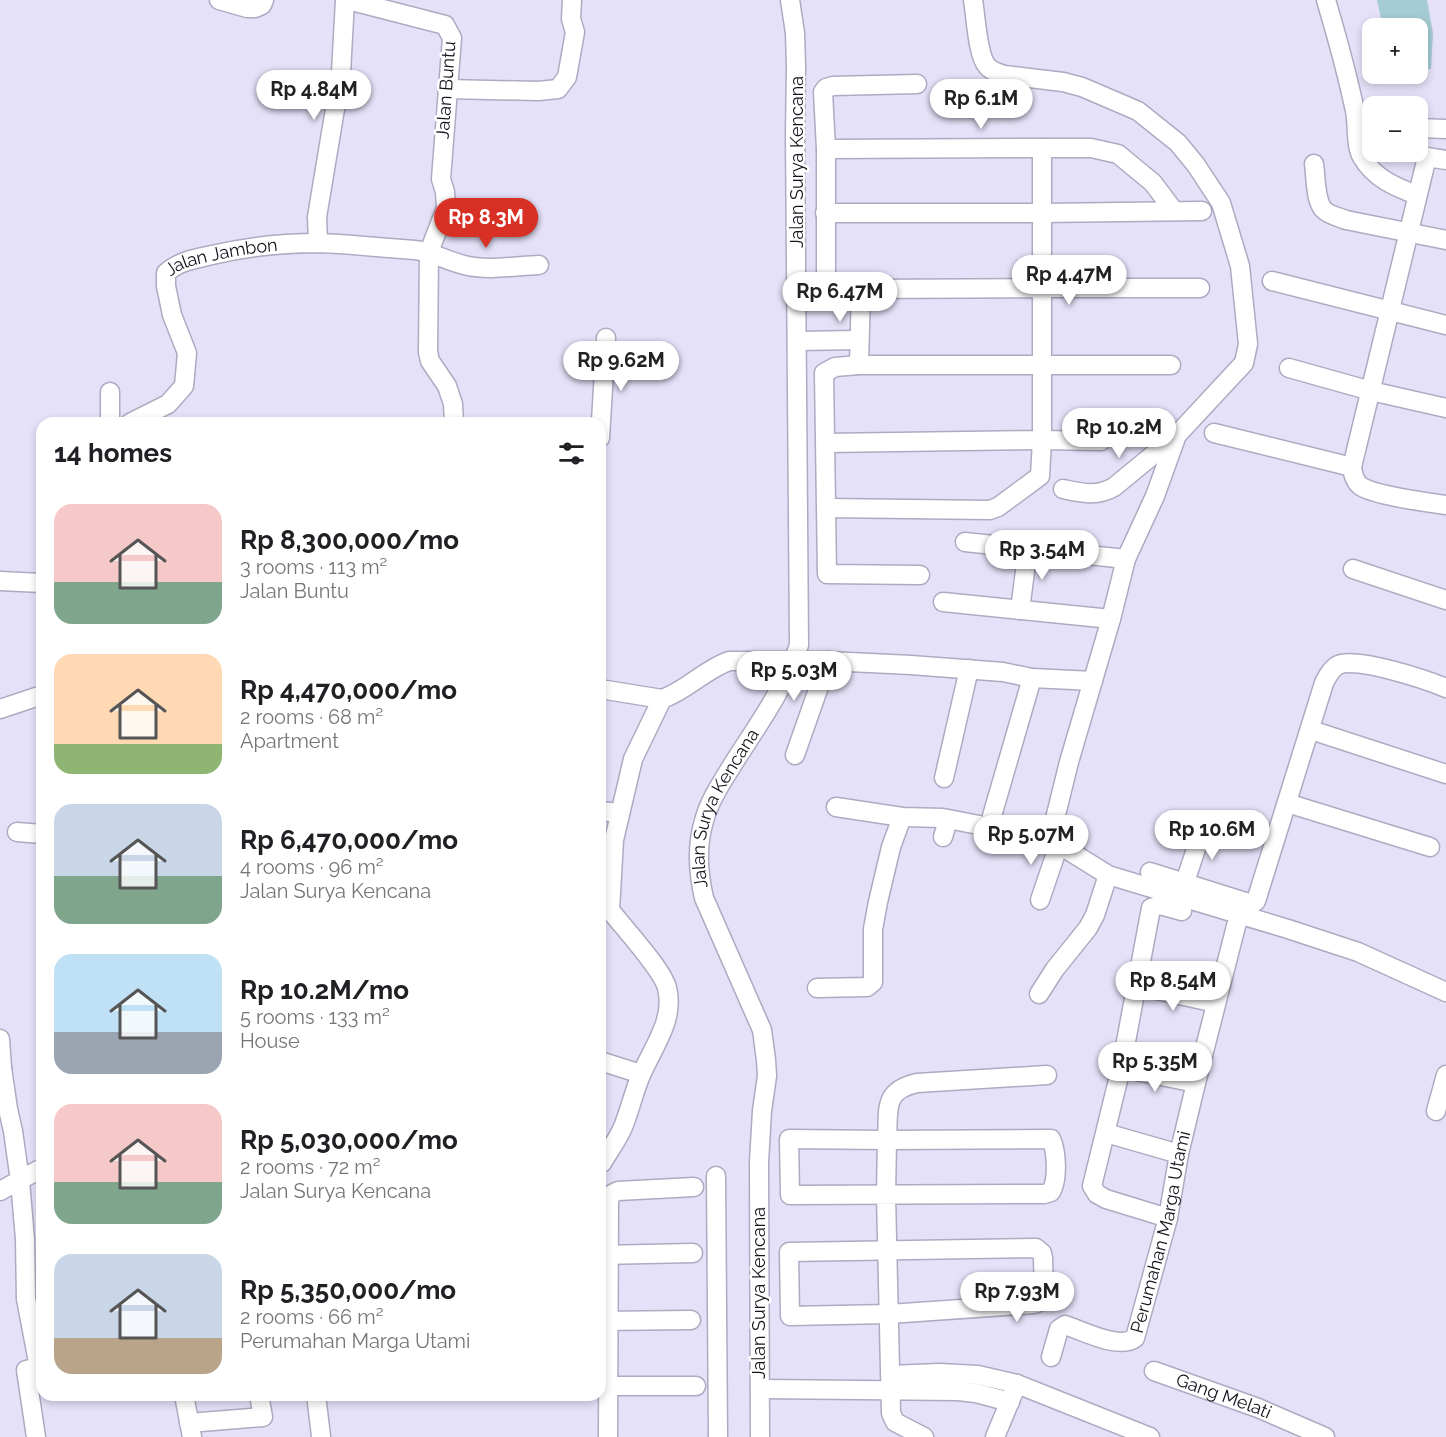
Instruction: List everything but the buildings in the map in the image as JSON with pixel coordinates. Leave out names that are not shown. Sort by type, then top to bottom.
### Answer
[{"type":"street","points":[[219,0],[255,8],[262,6],[264,0]]},
{"type":"street","points":[[347,0],[340,73],[317,217],[318,243],[429,252],[466,265],[489,268],[539,265]]},
{"type":"street","name":"Jalan Buntu","points":[[347,0],[445,25],[452,38],[441,179],[446,192],[446,208],[429,252]]},
{"type":"street","points":[[447,89],[558,89],[567,77],[575,33],[572,0]]},
{"type":"street","name":"Jalan Surya Kencana","points":[[760,1437],[759,1162],[767,1076],[766,1060],[762,1030],[704,897],[698,859],[704,820],[716,793],[782,686],[794,662],[799,645],[796,66],[795,33],[790,0]]},
{"type":"street","points":[[974,0],[978,36],[986,66],[1004,75],[1063,82],[1082,87],[1138,111],[1178,143],[1196,165],[1221,203],[1240,266],[1248,344],[1244,363],[1177,435],[1114,488],[1094,495],[1064,489]]},
{"type":"street","points":[[1326,0],[1362,111]]},
{"type":"street","points":[[861,294],[826,285],[826,148],[823,92],[832,86],[917,84]]},
{"type":"street","points":[[1428,129],[1446,129]]},
{"type":"street","points":[[1362,136],[1360,154],[1362,157]]},
{"type":"street","points":[[826,148],[1091,148],[1118,154],[1153,183],[1174,211]]},
{"type":"street","points":[[827,508],[990,510],[998,507],[1040,476],[1042,148]]},
{"type":"street","points":[[1446,160],[1427,157],[1352,467],[1354,479],[1361,486],[1374,491],[1446,506]]},
{"type":"street","points":[[1366,162],[1374,173],[1397,188],[1417,195]]},
{"type":"street","points":[[1314,164],[1319,200],[1323,209],[1332,215],[1346,220],[1446,240]]},
{"type":"street","points":[[825,213],[1202,211]]},
{"type":"street","name":"Jalan Jambon","points":[[142,417],[168,404],[184,386],[187,353],[172,315],[166,286],[166,273],[186,261],[228,251],[318,243]]},
{"type":"street","points":[[429,252],[428,352],[430,361],[447,386],[453,404],[454,417]]},
{"type":"street","points":[[1272,281],[1446,325]]},
{"type":"street","points":[[797,299],[861,294],[1042,288],[1200,288]]},
{"type":"street","points":[[859,365],[861,294]]},
{"type":"street","points":[[601,417],[606,338]]},
{"type":"street","points":[[798,341],[858,340]]},
{"type":"street","points":[[920,574],[827,574],[824,373],[835,367],[859,365],[1171,365]]},
{"type":"street","points":[[1289,368],[1371,391],[1446,408]]},
{"type":"street","points":[[110,392],[110,417]]},
{"type":"street","points":[[1214,433],[1352,467]]},
{"type":"street","points":[[1040,900],[1069,762],[1126,559],[1155,496],[1177,435]]},
{"type":"street","points":[[826,443],[1101,441]]},
{"type":"street","points":[[965,542],[1126,559]]},
{"type":"street","points":[[1020,610],[1028,548]]},
{"type":"street","points":[[1353,569],[1446,600]]},
{"type":"street","points":[[0,581],[36,583]]},
{"type":"street","points":[[943,602],[1111,619]]},
{"type":"street","points":[[606,690],[662,699],[672,696],[718,664],[729,661],[828,662],[969,669],[1032,678],[1093,681]]},
{"type":"street","points":[[795,755],[828,662]]},
{"type":"street","points":[[1150,872],[1248,904],[1256,901],[1324,683],[1331,671],[1339,664],[1350,663],[1386,668],[1446,688]]},
{"type":"street","points":[[944,778],[969,669]]},
{"type":"street","points":[[992,816],[1032,678]]},
{"type":"street","points":[[0,709],[36,697]]},
{"type":"street","points":[[606,902],[614,840],[633,759],[662,699]]},
{"type":"street","points":[[1311,730],[1446,774]]},
{"type":"street","points":[[1287,803],[1430,847]]},
{"type":"street","points":[[836,807],[902,817],[948,820],[1054,842],[1108,875],[1189,901],[1238,920]]},
{"type":"street","points":[[606,812],[620,813]]},
{"type":"street","points":[[817,988],[867,987],[873,982],[873,929],[891,847],[902,817]]},
{"type":"street","points":[[944,837],[948,820]]},
{"type":"street","points":[[1185,882],[1203,828]]},
{"type":"street","points":[[17,832],[36,834]]},
{"type":"street","points":[[1039,994],[1055,969],[1088,928],[1095,915],[1108,875]]},
{"type":"street","points":[[1168,1218],[1106,1199],[1097,1194],[1092,1186],[1121,1068],[1151,908],[1160,904],[1238,920],[1358,952],[1446,992]]},
{"type":"street","points":[[606,911],[658,971],[668,992],[668,1012],[658,1044],[641,1074],[622,1129],[606,1156]]},
{"type":"street","name":"Perumahan Marga Utami","points":[[1051,1357],[1059,1329],[1065,1325],[1117,1343],[1130,1342],[1135,1338],[1168,1218],[1179,1154],[1238,920]]},
{"type":"street","points":[[1138,986],[1216,1003]]},
{"type":"street","points":[[0,1039],[1,1068],[14,1131],[20,1181],[25,1239],[26,1299],[36,1351]]},
{"type":"street","points":[[606,1063],[641,1074]]},
{"type":"street","points":[[1121,1068],[1196,1083]]},
{"type":"street","points":[[924,1437],[895,1422],[891,1413],[886,1195],[890,1101],[896,1090],[917,1083],[1047,1075]]},
{"type":"street","points":[[1436,1111],[1446,1075]]},
{"type":"street","points":[[1106,1133],[1179,1154]]},
{"type":"street","points":[[789,1139],[887,1140],[1051,1139],[1054,1146],[1055,1186],[1051,1192],[1044,1194],[789,1195],[789,1139]]},
{"type":"street","points":[[0,1191],[36,1172]]},
{"type":"street","points":[[716,1176],[718,1437]]},
{"type":"street","points":[[606,1233],[609,1200],[612,1194],[618,1191],[694,1187]]},
{"type":"street","points":[[1036,1248],[1042,1253],[1044,1296],[1042,1302],[889,1314],[790,1316],[789,1252],[1036,1248]]},
{"type":"street","points":[[606,1255],[693,1253]]},
{"type":"street","points":[[606,1321],[691,1320]]},
{"type":"street","points":[[36,1368],[26,1370],[36,1437]]},
{"type":"street","name":"Gang Melati","points":[[1154,1371],[1258,1408],[1292,1431],[1325,1437]]},
{"type":"street","points":[[760,1389],[890,1382],[939,1373],[978,1375],[1017,1384],[1150,1437]]},
{"type":"street","points":[[890,1382],[976,1393],[1010,1402]]},
{"type":"street","points":[[995,1437],[1017,1384]]},
{"type":"street","points":[[606,1386],[696,1386]]},
{"type":"street","points":[[185,1401],[190,1430],[263,1417],[261,1401]]},
{"type":"street","points":[[317,1401],[321,1436]]},
{"type":"street","points":[[605,1401],[608,1437]]},
{"type":"shaded area","points":[[1377,0],[1427,0],[1433,33],[1431,69],[1428,69],[1428,18],[1381,18]]}]
